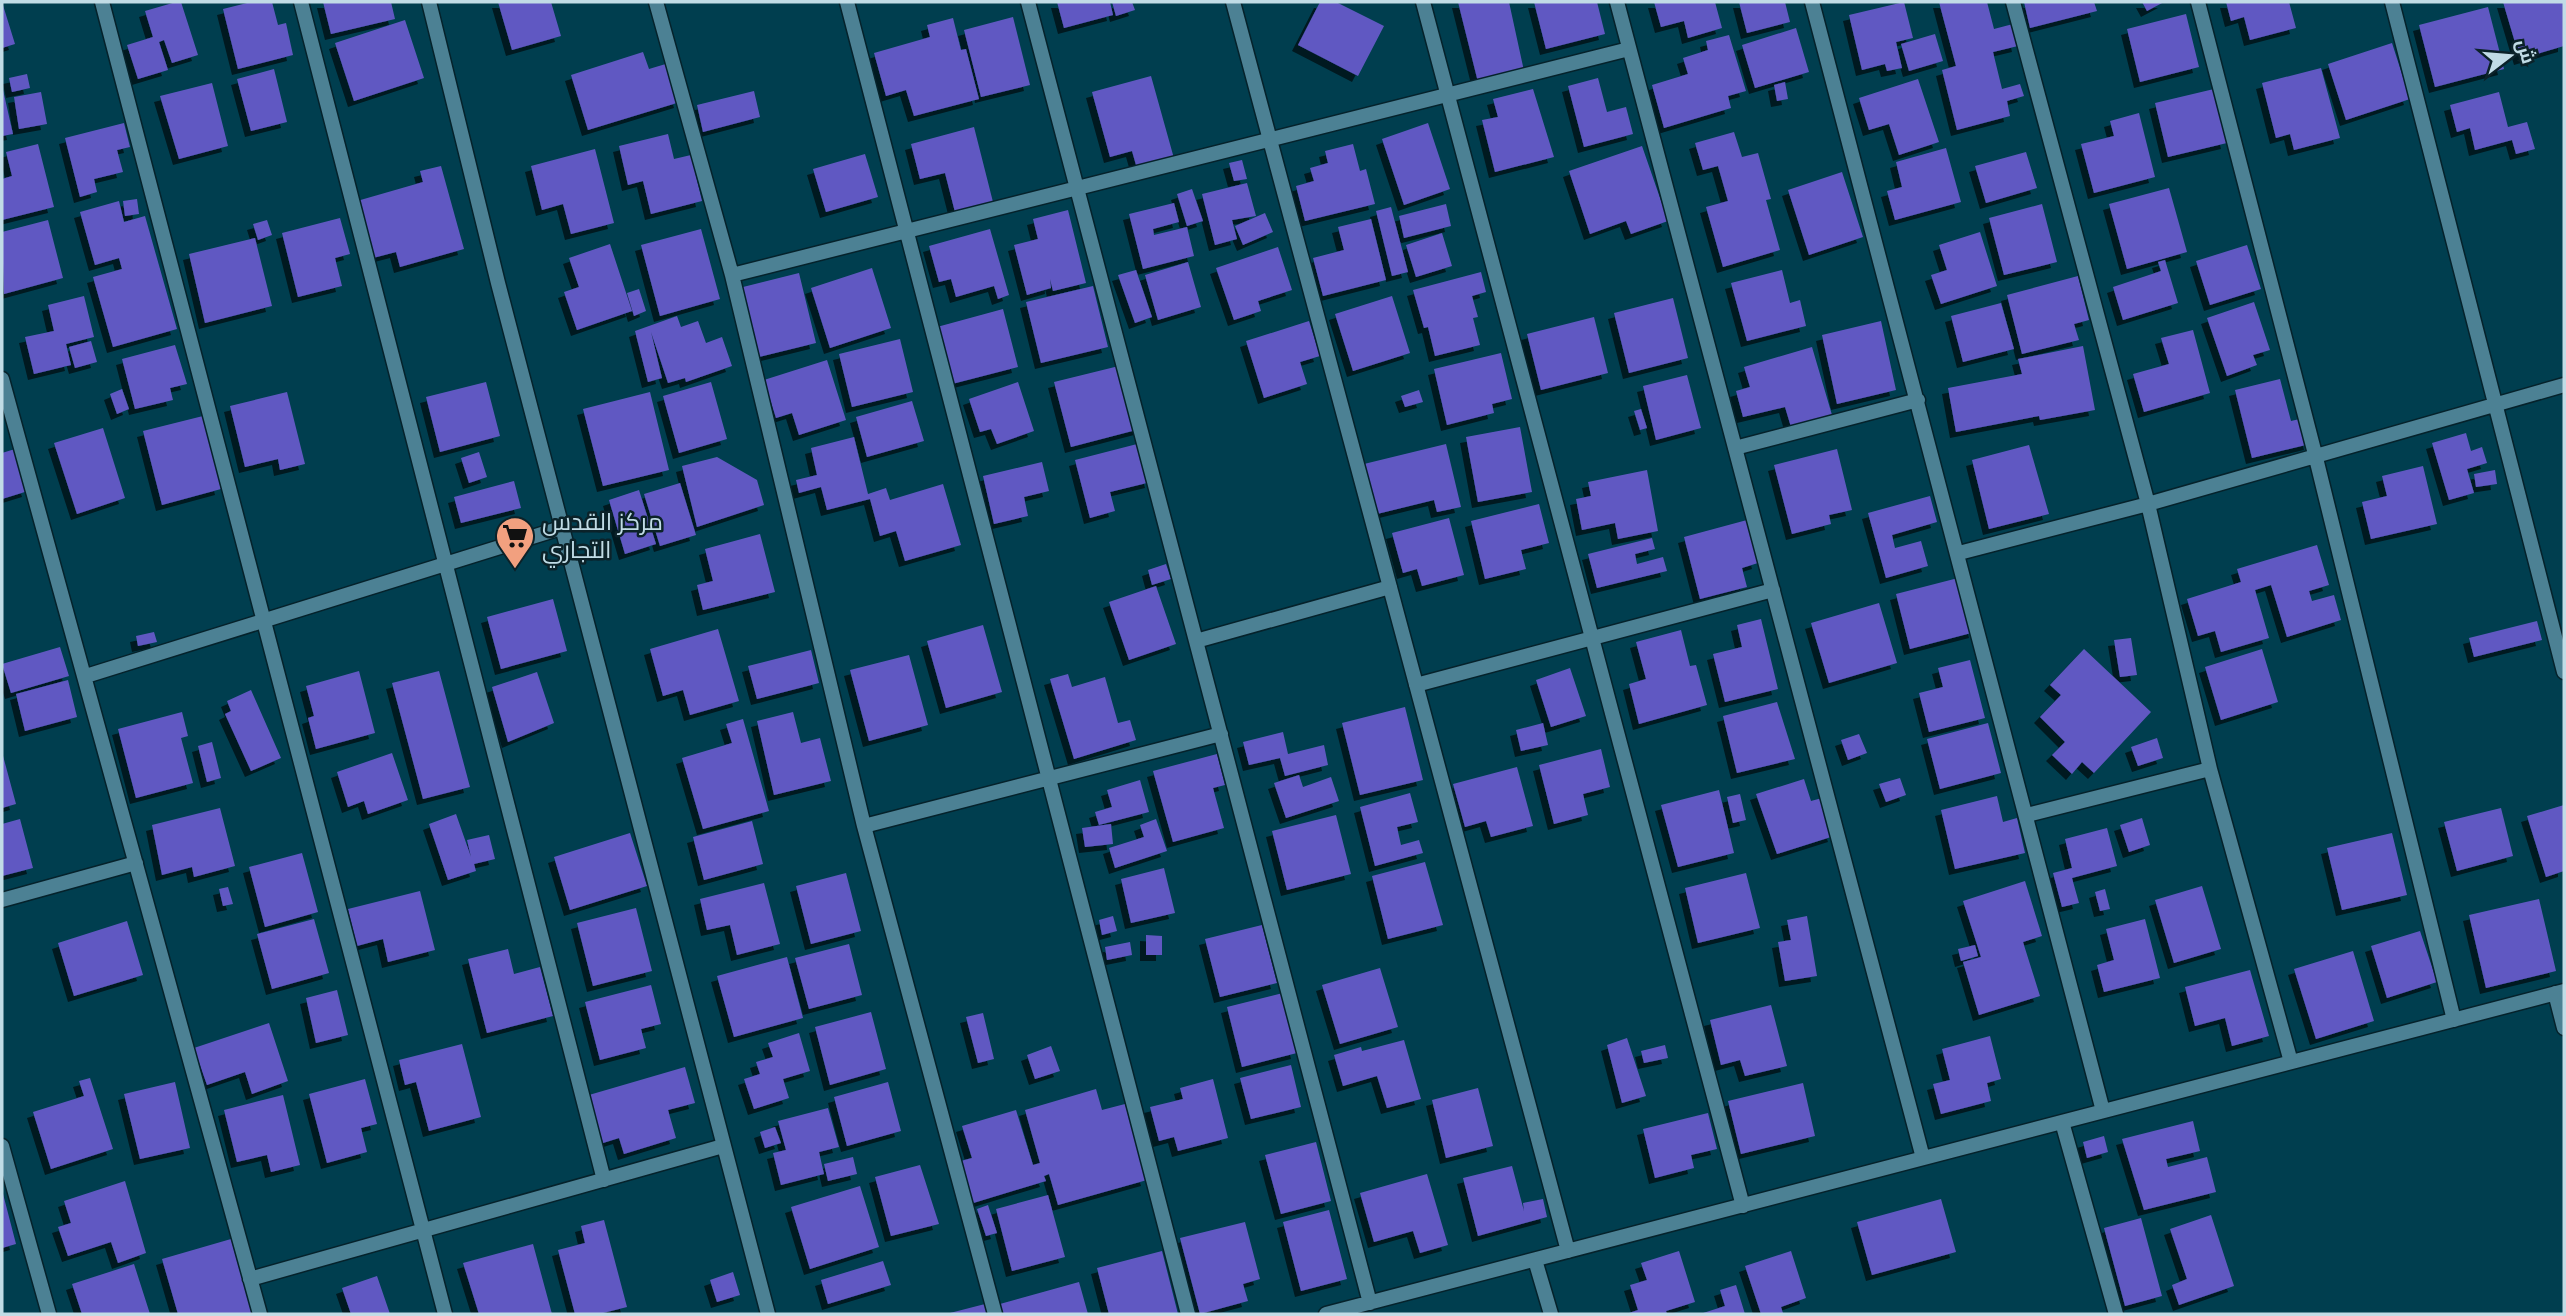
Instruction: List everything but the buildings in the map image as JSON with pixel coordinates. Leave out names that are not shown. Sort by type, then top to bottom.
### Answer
[{"type":"street","points":[[102,2],[445,1314]]},
{"type":"street","points":[[301,2],[604,1180]]},
{"type":"street","points":[[429,2],[561,528],[768,1314]]},
{"type":"street","points":[[656,2],[732,275],[864,826],[995,1314]]},
{"type":"street","points":[[846,2],[1188,1314]]},
{"type":"street","points":[[1028,2],[1370,1303]]},
{"type":"street","points":[[1233,2],[1568,1251]]},
{"type":"street","points":[[1423,2],[1743,1206]]},
{"type":"street","points":[[1617,2],[1923,1158]]},
{"type":"street","points":[[1812,2],[1959,552],[2103,1111]]},
{"type":"street","points":[[2013,2],[2148,504],[2210,769],[2291,1062]]},
{"type":"street","points":[[2198,2],[2315,454],[2454,1020]]},
{"type":"street","points":[[2392,2],[2564,672]]},
{"type":"street","points":[[732,275],[1629,49]]},
{"type":"street","points":[[2,379],[4,395],[86,676],[260,1314]]},
{"type":"street","points":[[1959,552],[2148,504],[2564,384]]},
{"type":"street","points":[[1735,448],[1918,400]]},
{"type":"street","points":[[86,676],[561,528]]},
{"type":"street","points":[[1196,640],[1390,587]]},
{"type":"street","points":[[1416,685],[1773,590]]},
{"type":"street","points":[[864,826],[1048,776],[1221,734]]},
{"type":"street","points":[[2027,815],[2210,769]]},
{"type":"street","points":[[2,900],[136,863]]},
{"type":"street","points":[[1326,1314],[2560,992],[2564,1028]]},
{"type":"street","points":[[2062,1122],[2116,1314]]},
{"type":"street","points":[[2,1146],[49,1314]]},
{"type":"street","points":[[250,1279],[723,1146]]},
{"type":"street","points":[[1535,1259],[1551,1314]]},
{"type":"place","name":"مركز القدس التجاري","points":[[515,570]]}]
